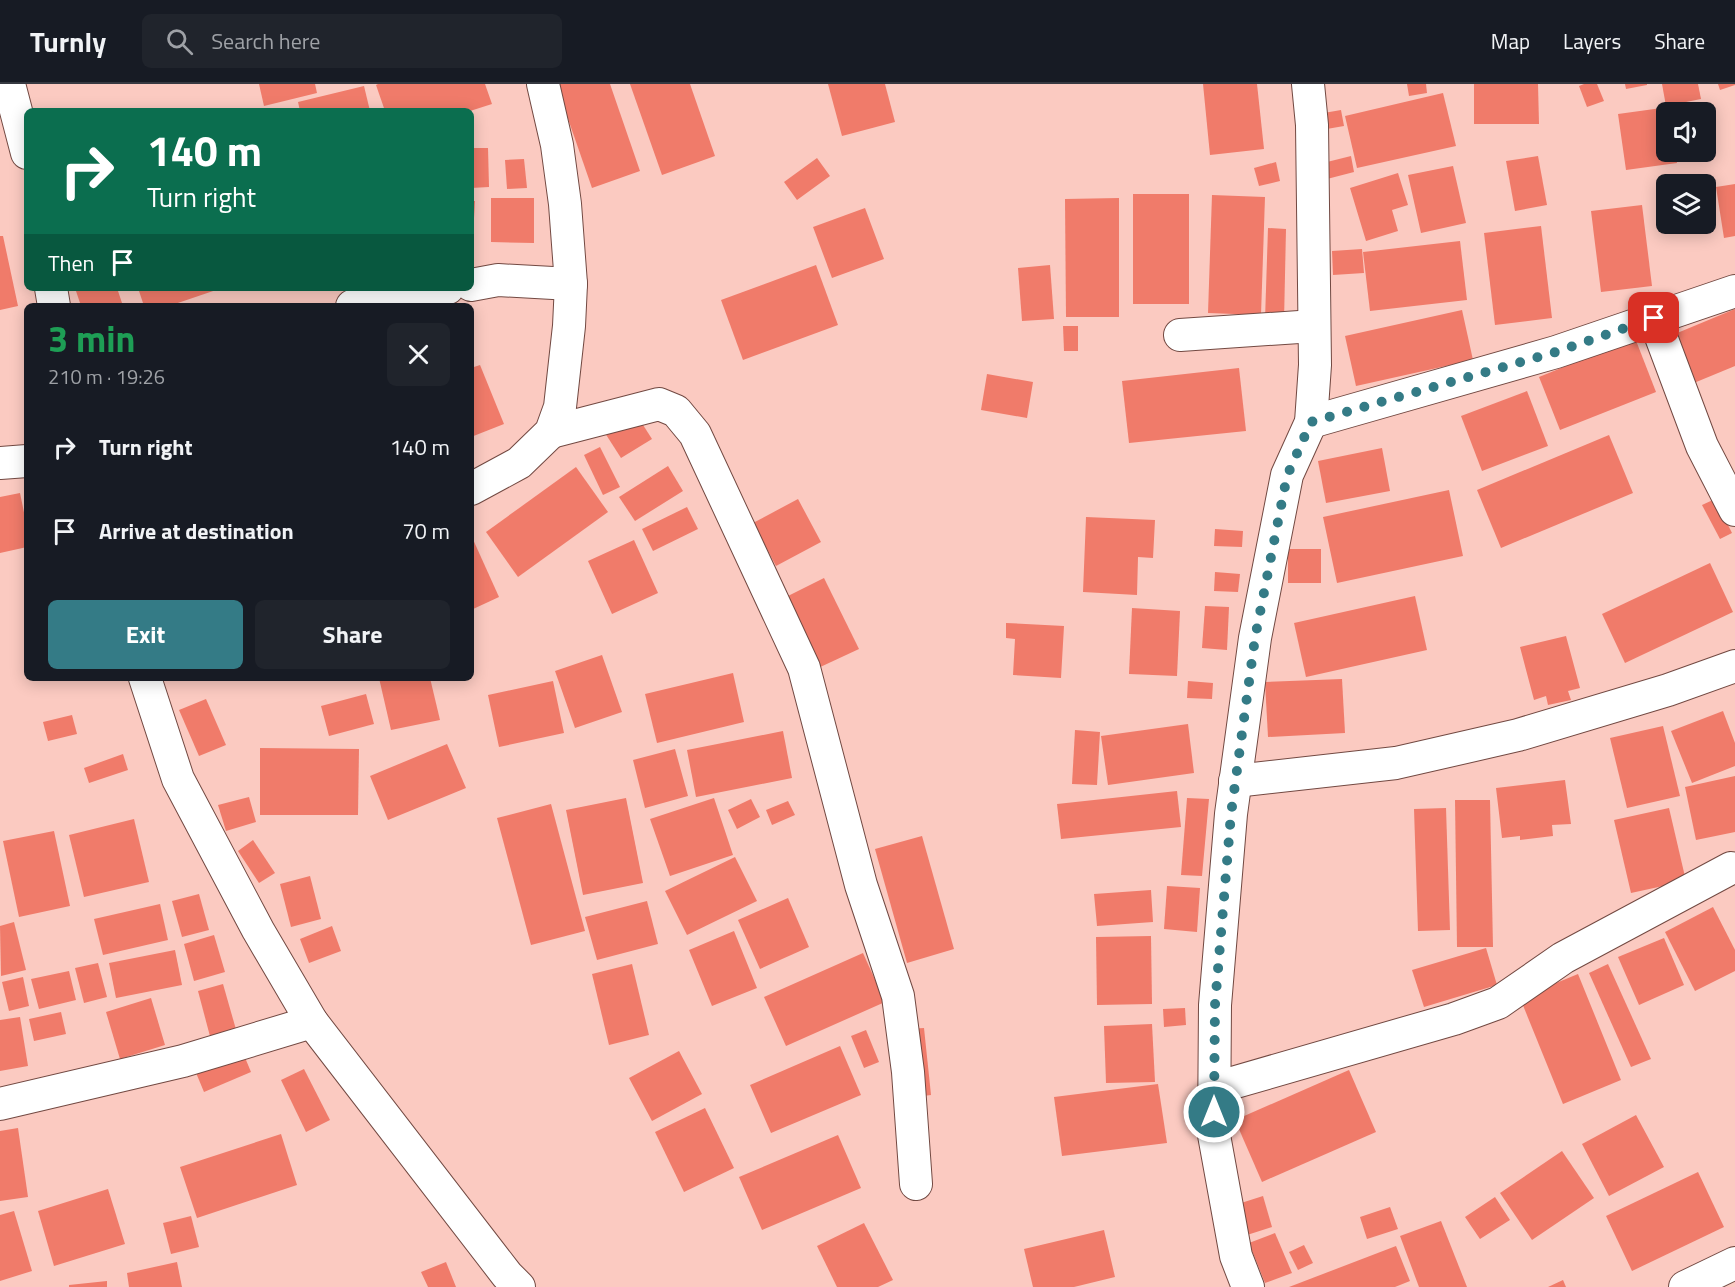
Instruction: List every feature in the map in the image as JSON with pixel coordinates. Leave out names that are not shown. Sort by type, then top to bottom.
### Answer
[{"type":"street","points":[[9,84],[24,142]]},
{"type":"street","points":[[474,487],[519,463],[551,432],[560,407],[571,284],[565,204],[557,145],[543,84]]},
{"type":"street","points":[[1248,1287],[1236,1256],[1214,1135],[1215,1005],[1231,814],[1255,638],[1287,476],[1311,422],[1315,365],[1312,125],[1317,86]]},
{"type":"street","points":[[474,284],[498,280],[571,284]]},
{"type":"street","points":[[388,303],[436,291]]},
{"type":"street","points":[[1311,422],[1556,352],[1735,291]]},
{"type":"street","points":[[1654,318],[1702,446],[1735,510]]},
{"type":"street","points":[[1180,335],[1314,326]]},
{"type":"street","points":[[551,432],[659,404],[676,411],[695,434],[804,668],[861,885],[898,996],[908,1072],[916,1184]]},
{"type":"street","points":[[0,464],[24,461]]},
{"type":"street","points":[[1235,781],[1396,764],[1518,735],[1668,690],[1735,666]]},
{"type":"street","points":[[146,681],[178,779],[258,930],[312,1022],[507,1275],[519,1287]]},
{"type":"street","points":[[1215,1088],[1498,1003],[1563,958],[1731,868]]},
{"type":"street","points":[[0,1104],[183,1061],[312,1022]]},
{"type":"street","points":[[1685,1287],[1735,1263]]},
{"type":"building","points":[[259,84],[315,84],[317,93],[264,106]]},
{"type":"building","points":[[485,84],[492,104],[474,110],[384,108],[376,85]]},
{"type":"building","points":[[556,84],[610,84],[640,171],[592,188]]},
{"type":"building","points":[[630,84],[690,84],[715,156],[662,175]]},
{"type":"building","points":[[828,84],[885,84],[895,122],[842,136]]},
{"type":"building","points":[[1203,84],[1257,84],[1264,149],[1210,155]]},
{"type":"building","points":[[1407,84],[1426,84],[1427,93],[1409,96]]},
{"type":"building","points":[[1474,84],[1538,84],[1539,124],[1474,124]]},
{"type":"building","points":[[1597,84],[1604,101],[1587,107],[1579,86]]},
{"type":"building","points":[[1625,84],[1647,84],[1647,85],[1626,89]]},
{"type":"building","points":[[1662,84],[1698,84],[1701,99],[1665,102]]},
{"type":"building","points":[[1718,84],[1735,84],[1735,85],[1720,90]]},
{"type":"building","points":[[364,86],[369,108],[299,108],[298,102]]},
{"type":"building","points":[[1443,93],[1456,146],[1357,168],[1345,116]]},
{"type":"building","points":[[1656,109],[1656,162],[1677,163],[1626,170],[1618,114]]},
{"type":"building","points":[[1341,110],[1344,126],[1321,130],[1318,114]]},
{"type":"building","points":[[474,148],[488,148],[489,187],[474,188]]},
{"type":"building","points":[[1351,156],[1354,172],[1327,179],[1323,163]]},
{"type":"building","points":[[1538,156],[1547,205],[1515,211],[1506,161]]},
{"type":"building","points":[[817,158],[830,176],[797,200],[784,182]]},
{"type":"building","points":[[524,159],[527,188],[507,189],[505,160]]},
{"type":"building","points":[[1276,162],[1280,181],[1259,186],[1254,168]]},
{"type":"building","points":[[1453,166],[1466,223],[1421,233],[1408,175]]},
{"type":"building","points":[[1398,173],[1408,205],[1392,210],[1398,231],[1366,241],[1350,188]]},
{"type":"building","points":[[1735,184],[1735,236],[1724,238],[1716,187]]},
{"type":"building","points":[[1133,194],[1189,194],[1189,304],[1133,304]]},
{"type":"building","points":[[1212,195],[1265,197],[1261,315],[1208,313]]},
{"type":"building","points":[[491,198],[534,198],[534,243],[491,242]]},
{"type":"building","points":[[1119,198],[1119,317],[1066,317],[1065,199]]},
{"type":"building","points":[[1642,205],[1652,286],[1601,292],[1591,211]]},
{"type":"building","points":[[865,208],[884,259],[832,278],[813,227]]},
{"type":"building","points":[[1541,226],[1552,318],[1495,325],[1484,233]]},
{"type":"building","points":[[1268,228],[1286,229],[1284,321],[1265,320]]},
{"type":"building","points":[[0,236],[3,236],[18,306],[0,310]]},
{"type":"building","points":[[1460,241],[1467,300],[1370,311],[1363,252]]},
{"type":"building","points":[[1362,249],[1364,273],[1333,275],[1332,251]]},
{"type":"building","points":[[816,265],[838,325],[743,360],[721,300]]},
{"type":"building","points":[[1050,265],[1054,319],[1022,321],[1018,268]]},
{"type":"building","points":[[76,291],[118,291],[122,303],[80,303]]},
{"type":"building","points":[[139,291],[213,291],[178,303],[143,303]]},
{"type":"building","points":[[1735,309],[1735,366],[1689,385],[1670,336]]},
{"type":"building","points":[[1462,310],[1473,360],[1356,386],[1345,336]]},
{"type":"building","points":[[1063,326],[1078,326],[1078,351],[1064,351]]},
{"type":"building","points":[[1635,338],[1656,392],[1560,430],[1539,377]]},
{"type":"building","points":[[480,365],[504,424],[474,436],[474,367]]},
{"type":"building","points":[[1239,368],[1246,431],[1129,443],[1122,381]]},
{"type":"building","points":[[987,374],[1033,382],[1027,418],[981,410]]},
{"type":"building","points":[[1527,391],[1548,446],[1482,471],[1461,416]]},
{"type":"building","points":[[636,414],[652,439],[621,458],[605,433]]},
{"type":"building","points":[[1609,435],[1633,493],[1501,548],[1477,490]]},
{"type":"building","points":[[600,447],[620,487],[603,495],[584,455]]},
{"type":"building","points":[[1382,448],[1390,491],[1326,503],[1318,461]]},
{"type":"building","points":[[668,466],[683,491],[635,521],[619,497]]},
{"type":"building","points":[[576,467],[608,512],[518,577],[486,532]]},
{"type":"building","points":[[1449,490],[1463,556],[1337,583],[1323,517]]},
{"type":"building","points":[[20,493],[24,512],[24,548],[0,553],[0,497]]},
{"type":"building","points":[[798,499],[821,542],[776,566],[753,523]]},
{"type":"building","points":[[1715,499],[1732,533],[1720,539],[1702,505]]},
{"type":"building","points":[[687,507],[698,529],[653,551],[642,529]]},
{"type":"building","points":[[1086,517],[1155,520],[1153,558],[1138,557],[1137,595],[1083,592]]},
{"type":"building","points":[[1215,529],[1243,531],[1242,547],[1214,546]]},
{"type":"building","points":[[634,540],[658,593],[612,614],[588,561]]},
{"type":"building","points":[[474,542],[499,597],[474,609]]},
{"type":"building","points":[[1288,549],[1321,549],[1321,583],[1288,583]]},
{"type":"building","points":[[1710,563],[1733,612],[1625,663],[1602,614]]},
{"type":"building","points":[[1215,572],[1240,574],[1238,592],[1214,591]]},
{"type":"building","points":[[824,578],[859,649],[816,669],[782,599]]},
{"type":"building","points":[[1415,596],[1427,650],[1306,677],[1294,623]]},
{"type":"building","points":[[1205,606],[1229,607],[1227,650],[1202,648]]},
{"type":"building","points":[[1132,608],[1180,611],[1177,676],[1129,674]]},
{"type":"building","points":[[1006,623],[1064,626],[1061,678],[1013,675],[1015,639],[1006,638]]},
{"type":"building","points":[[1566,636],[1580,688],[1568,691],[1571,700],[1548,705],[1546,696],[1534,700],[1520,647]]},
{"type":"building","points":[[602,655],[622,712],[575,728],[555,671]]},
{"type":"building","points":[[733,673],[744,722],[657,743],[645,694]]},
{"type":"building","points":[[1342,679],[1345,733],[1268,737],[1265,682]]},
{"type":"building","points":[[380,681],[431,681],[440,720],[391,730]]},
{"type":"building","points":[[553,681],[564,733],[499,747],[488,695]]},
{"type":"building","points":[[1188,681],[1213,683],[1212,699],[1187,698]]},
{"type":"building","points":[[366,694],[374,724],[329,736],[321,706]]},
{"type":"building","points":[[206,699],[226,745],[199,756],[179,710]]},
{"type":"building","points":[[1723,711],[1735,743],[1735,766],[1692,783],[1671,731]]},
{"type":"building","points":[[72,715],[77,734],[48,741],[43,722]]},
{"type":"building","points":[[1188,724],[1194,773],[1108,785],[1101,736]]},
{"type":"building","points":[[1663,726],[1680,796],[1627,808],[1610,738]]},
{"type":"building","points":[[1075,730],[1100,732],[1097,785],[1072,784]]},
{"type":"building","points":[[783,731],[792,778],[696,797],[687,750]]},
{"type":"building","points":[[447,744],[466,788],[388,820],[370,776]]},
{"type":"building","points":[[260,748],[359,749],[358,815],[260,815]]},
{"type":"building","points":[[675,749],[688,796],[645,808],[633,760]]},
{"type":"building","points":[[123,754],[128,770],[89,783],[84,768]]},
{"type":"building","points":[[1735,776],[1735,832],[1696,840],[1685,787]]},
{"type":"building","points":[[1565,780],[1571,824],[1552,825],[1553,836],[1520,840],[1520,836],[1502,838],[1496,788]]},
{"type":"building","points":[[1177,791],[1181,827],[1061,839],[1057,804]]},
{"type":"building","points":[[249,797],[256,822],[226,831],[218,805]]},
{"type":"building","points":[[626,798],[643,883],[583,895],[566,810]]},
{"type":"building","points":[[714,798],[733,855],[670,876],[650,819]]},
{"type":"building","points":[[1187,798],[1209,799],[1202,876],[1181,875]]},
{"type":"building","points":[[751,799],[760,817],[737,829],[728,810]]},
{"type":"building","points":[[1455,800],[1490,800],[1493,947],[1457,947]]},
{"type":"building","points":[[788,801],[795,815],[772,825],[766,810]]},
{"type":"building","points":[[551,804],[585,931],[531,945],[497,818]]},
{"type":"building","points":[[1446,808],[1450,930],[1418,931],[1414,809]]},
{"type":"building","points":[[1669,808],[1686,881],[1631,893],[1614,820]]},
{"type":"building","points":[[134,819],[149,882],[84,897],[69,835]]},
{"type":"building","points":[[54,831],[70,906],[19,917],[3,841]]},
{"type":"building","points":[[922,836],[954,949],[907,963],[875,849]]},
{"type":"building","points":[[253,840],[275,873],[259,883],[238,851]]},
{"type":"building","points":[[735,857],[757,901],[687,935],[665,891]]},
{"type":"building","points":[[310,876],[321,919],[291,927],[280,884]]},
{"type":"building","points":[[1167,886],[1200,888],[1197,932],[1164,929]]},
{"type":"building","points":[[1151,890],[1153,922],[1097,926],[1094,894]]},
{"type":"building","points":[[199,894],[209,930],[182,937],[172,901]]},
{"type":"building","points":[[788,898],[809,947],[760,969],[738,920]]},
{"type":"building","points":[[647,901],[658,944],[597,960],[585,917]]},
{"type":"building","points":[[160,904],[168,940],[103,955],[94,919]]},
{"type":"building","points":[[1713,907],[1735,950],[1735,971],[1695,991],[1665,932]]},
{"type":"building","points":[[14,922],[26,970],[1,976],[0,926]]},
{"type":"building","points":[[332,926],[341,951],[309,963],[300,939]]},
{"type":"building","points":[[734,931],[757,988],[712,1006],[689,950]]},
{"type":"building","points":[[214,935],[225,972],[194,981],[184,944]]},
{"type":"building","points":[[1151,936],[1152,1004],[1097,1005],[1096,937]]},
{"type":"building","points":[[1664,938],[1684,985],[1639,1005],[1618,957]]},
{"type":"building","points":[[1486,948],[1497,985],[1424,1007],[1412,970]]},
{"type":"building","points":[[175,950],[182,985],[116,998],[109,963]]},
{"type":"building","points":[[863,953],[885,1002],[786,1046],[764,997]]},
{"type":"building","points":[[98,963],[107,997],[84,1003],[75,968]]},
{"type":"building","points":[[632,964],[649,1035],[609,1045],[592,974]]},
{"type":"building","points":[[1608,964],[1651,1059],[1631,1067],[1589,973]]},
{"type":"building","points":[[69,971],[76,1000],[39,1009],[31,979]]},
{"type":"building","points":[[1578,974],[1621,1080],[1563,1104],[1520,998]]},
{"type":"building","points":[[23,977],[29,1006],[9,1011],[2,982]]},
{"type":"building","points":[[223,984],[237,1033],[211,1040],[198,991]]},
{"type":"building","points":[[151,998],[165,1045],[120,1059],[106,1012]]},
{"type":"building","points":[[1185,1008],[1186,1025],[1164,1027],[1163,1009]]},
{"type":"building","points":[[61,1012],[66,1034],[34,1041],[29,1019]]},
{"type":"building","points":[[20,1017],[28,1066],[0,1071],[0,1020]]},
{"type":"building","points":[[1152,1024],[1155,1082],[1106,1083],[1104,1026]]},
{"type":"building","points":[[924,1028],[931,1095],[915,1097],[907,1029]]},
{"type":"building","points":[[866,1030],[879,1062],[864,1068],[851,1036]]},
{"type":"building","points":[[840,1046],[861,1095],[771,1133],[750,1085]]},
{"type":"building","points":[[241,1048],[251,1072],[204,1092],[194,1068]]},
{"type":"building","points":[[679,1051],[702,1094],[652,1121],[629,1078]]},
{"type":"building","points":[[304,1069],[330,1120],[306,1132],[281,1080]]},
{"type":"building","points":[[1349,1070],[1376,1132],[1262,1182],[1235,1120]]},
{"type":"building","points":[[1158,1084],[1167,1143],[1062,1156],[1054,1097]]},
{"type":"building","points":[[705,1108],[734,1168],[684,1192],[655,1132]]},
{"type":"building","points":[[1636,1115],[1664,1167],[1609,1196],[1582,1144]]},
{"type":"building","points":[[18,1128],[28,1197],[0,1201],[0,1131]]},
{"type":"building","points":[[281,1134],[297,1185],[197,1218],[180,1167]]},
{"type":"building","points":[[838,1135],[861,1188],[762,1230],[739,1177]]},
{"type":"building","points":[[1562,1151],[1594,1198],[1532,1240],[1500,1193]]},
{"type":"building","points":[[1698,1172],[1724,1227],[1632,1271],[1606,1216]]},
{"type":"building","points":[[108,1189],[125,1244],[54,1266],[38,1211]]},
{"type":"building","points":[[1263,1196],[1272,1227],[1247,1235],[1238,1204]]},
{"type":"building","points":[[1495,1197],[1510,1220],[1480,1239],[1465,1217]]},
{"type":"building","points":[[1390,1207],[1398,1229],[1367,1239],[1360,1217]]},
{"type":"building","points":[[14,1211],[32,1271],[0,1281],[0,1215]]},
{"type":"building","points":[[191,1216],[199,1247],[171,1254],[163,1223]]},
{"type":"building","points":[[1441,1221],[1467,1287],[1419,1287],[1400,1236]]},
{"type":"building","points":[[864,1223],[893,1280],[878,1287],[837,1287],[817,1246]]},
{"type":"building","points":[[1104,1230],[1115,1277],[1074,1287],[1033,1287],[1024,1249]]},
{"type":"building","points":[[1275,1233],[1292,1273],[1265,1283],[1249,1243]]},
{"type":"building","points":[[1304,1245],[1313,1263],[1298,1270],[1289,1252]]},
{"type":"building","points":[[1396,1246],[1410,1281],[1395,1287],[1289,1287]]},
{"type":"building","points":[[177,1262],[182,1287],[129,1287],[127,1273]]},
{"type":"building","points":[[446,1262],[456,1287],[428,1287],[421,1272]]},
{"type":"building","points":[[1563,1280],[1566,1287],[1548,1287]]},
{"type":"building","points":[[107,1281],[107,1287],[69,1287],[69,1285]]},
{"type":"route","points":[[1214,1112],[1215,1005],[1231,814],[1255,638],[1287,476],[1311,422],[1556,352],[1654,318]]}]
